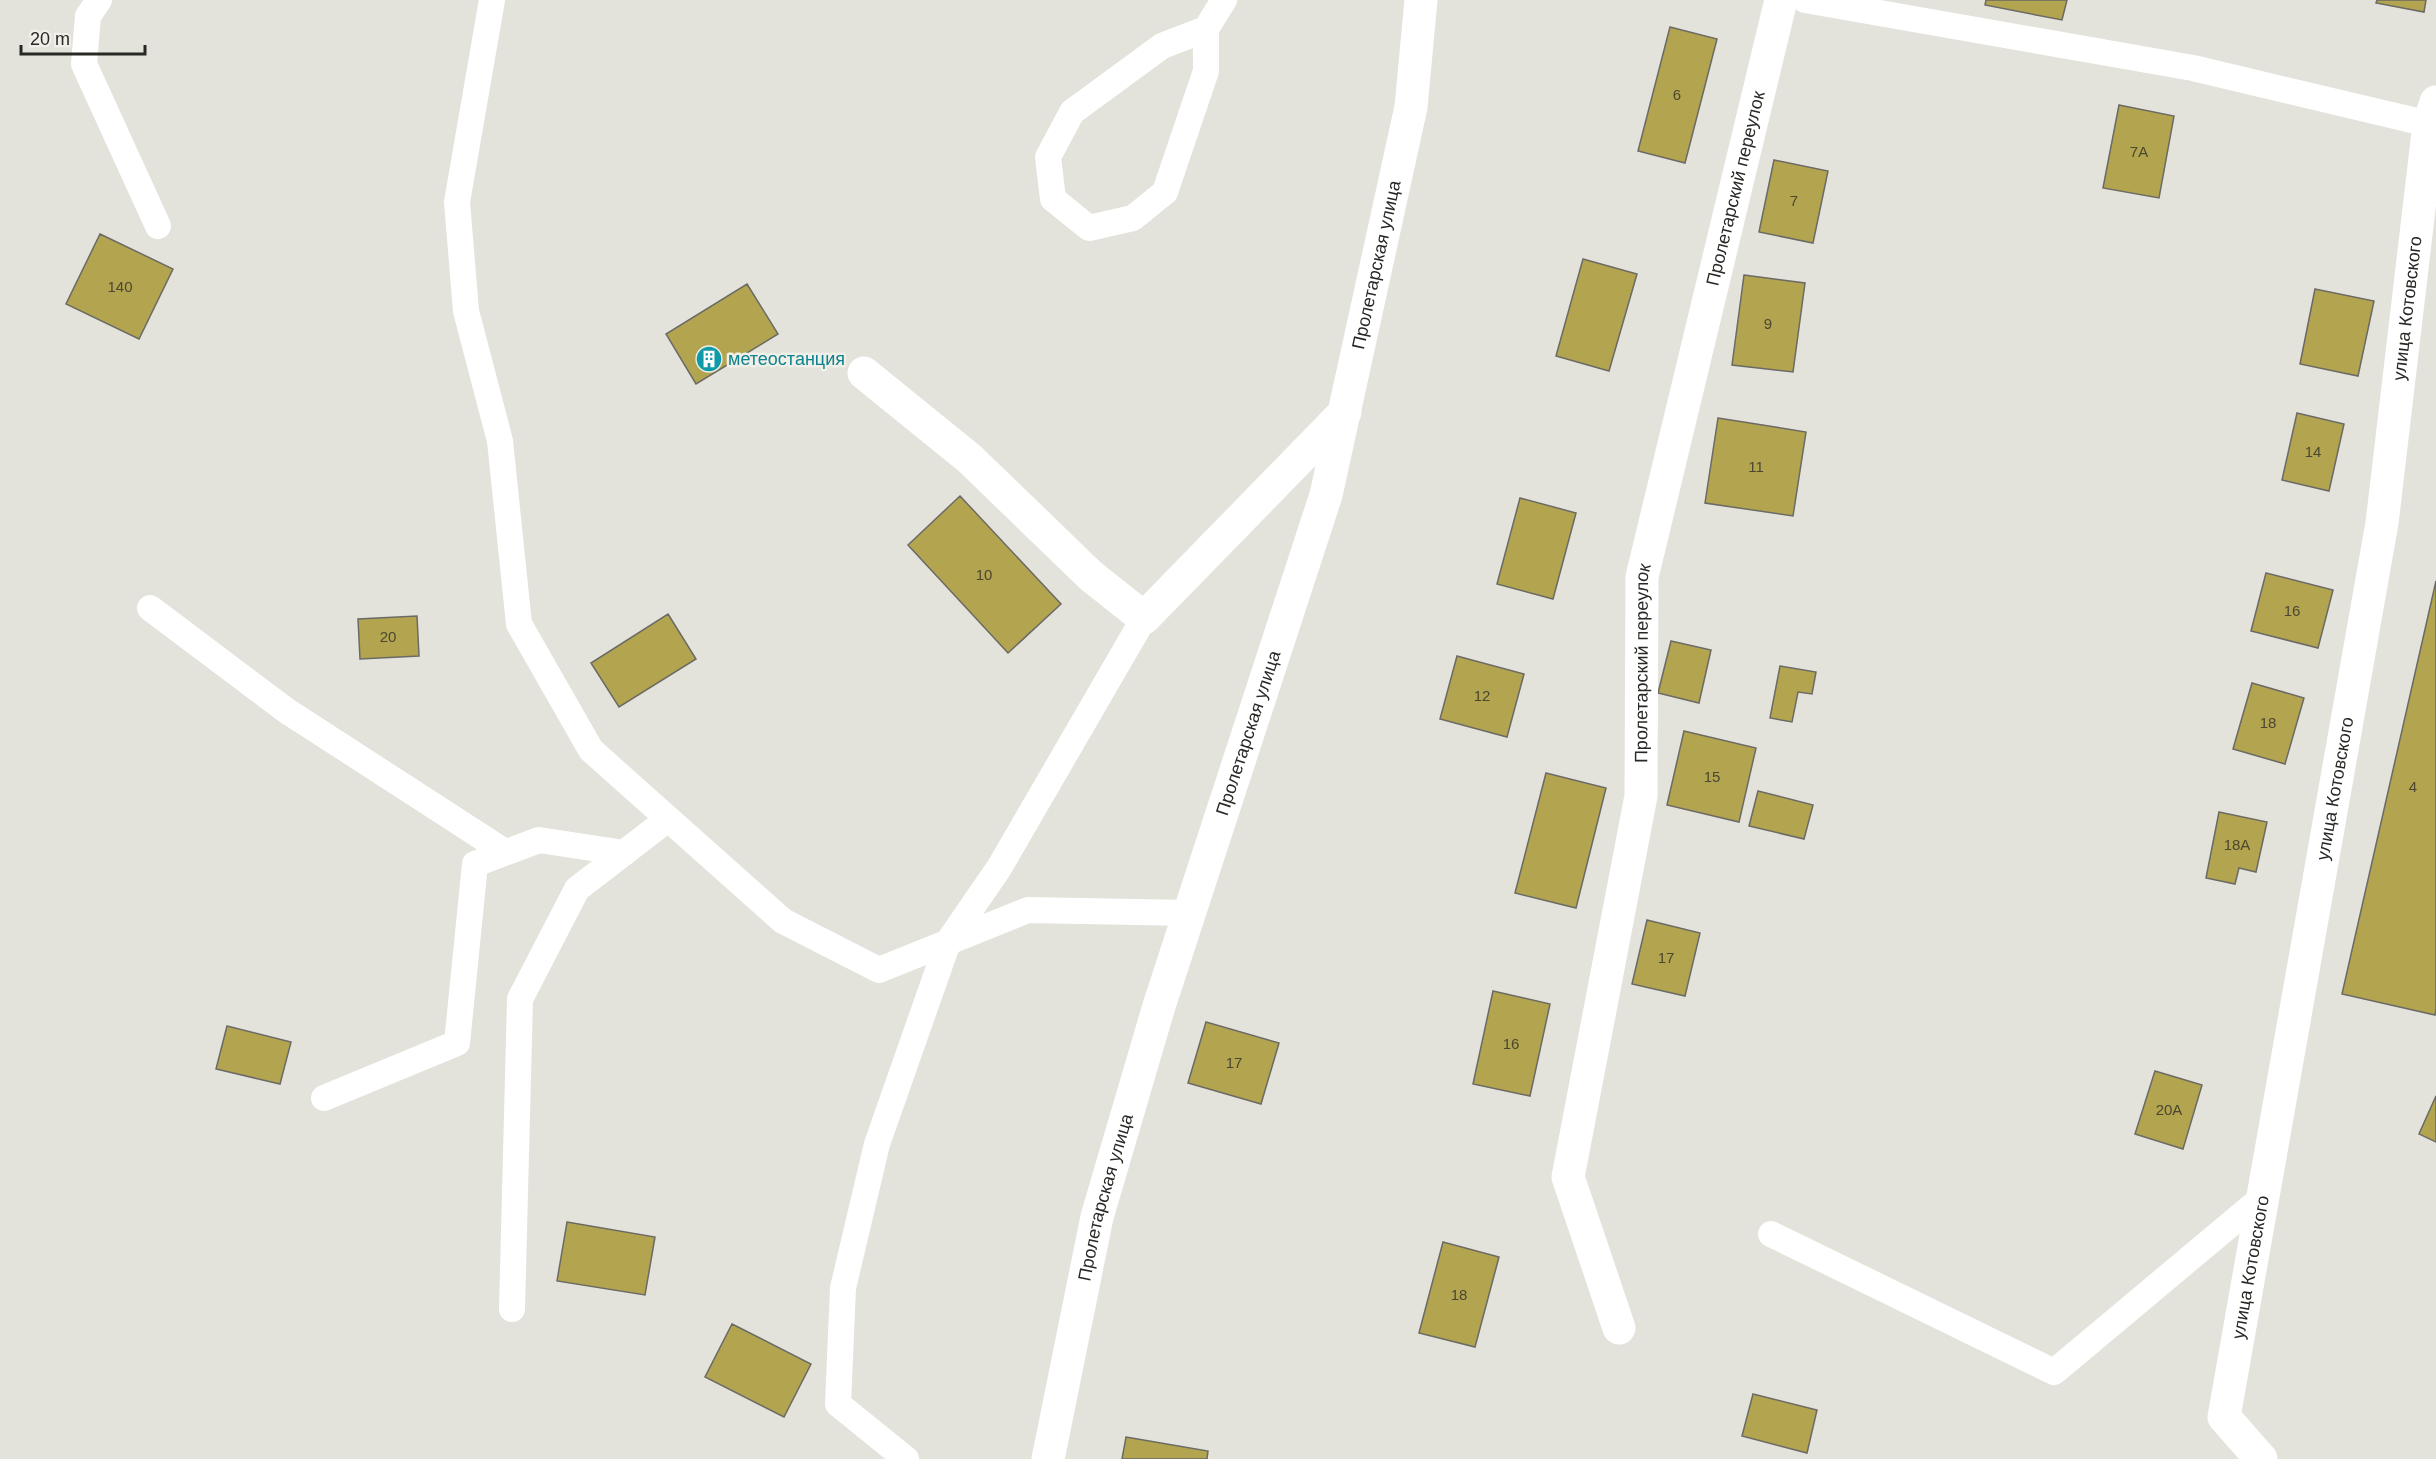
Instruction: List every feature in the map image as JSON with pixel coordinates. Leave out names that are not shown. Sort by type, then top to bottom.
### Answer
[{"type":"street","name":"Пролетарская улица","points":[[1048,1459],[1097,1217],[1190,913],[1326,495],[1412,107],[1421,0]]},
{"type":"street","name":"Пролетарский переулок","points":[[1618,1328],[1568,1177],[1641,796],[1642,577],[1781,0]]},
{"type":"street","name":"улица Котовского","points":[[2261,1459],[2224,1417],[2382,523],[2433,113]]},
{"type":"street","points":[[864,373],[970,459],[1091,576],[1144,618],[1345,412]]},
{"type":"lane","points":[[99,0],[88,16],[84,64],[158,226]]},
{"type":"lane","points":[[492,0],[457,202],[466,311],[500,441],[519,624],[591,750],[783,921],[879,970],[1028,910],[1190,913]]},
{"type":"lane","points":[[1206,28],[1162,46],[1072,112],[1048,157],[1053,199],[1089,228],[1133,218],[1165,192],[1206,71],[1206,28],[1224,0]]},
{"type":"lane","points":[[1805,0],[2433,113]]},
{"type":"lane","points":[[150,609],[287,711],[505,852]]},
{"type":"lane","points":[[906,1459],[838,1404],[843,1288],[877,1144],[948,942],[999,868],[1144,618]]},
{"type":"lane","points":[[512,1309],[520,999],[577,890],[668,819]]},
{"type":"lane","points":[[324,1098],[457,1043],[474,864],[539,840],[624,853]]},
{"type":"lane","points":[[1771,1234],[2054,1372],[2263,1197]]},
{"type":"building","points":[[1986,0],[2067,0],[2062,20],[1985,5]]},
{"type":"building","points":[[2377,0],[2426,0],[2424,12],[2376,3]]},
{"type":"building","points":[[1670,27],[1717,39],[1685,163],[1638,151]]},
{"type":"building","points":[[2119,105],[2174,116],[2159,198],[2103,188]]},
{"type":"building","points":[[1774,160],[1828,171],[1813,243],[1759,232]]},
{"type":"building","points":[[100,234],[173,269],[139,339],[66,304]]},
{"type":"building","points":[[1583,259],[1637,274],[1609,371],[1556,356]]},
{"type":"building","points":[[1744,275],[1805,283],[1793,372],[1732,365]]},
{"type":"building","name":"метеостанция","points":[[747,284],[778,334],[696,384],[666,334]]},
{"type":"building","points":[[2315,289],[2374,301],[2358,376],[2300,364]]},
{"type":"building","points":[[2297,413],[2344,424],[2329,491],[2282,480]]},
{"type":"building","points":[[1718,418],[1806,432],[1793,516],[1705,503]]},
{"type":"building","points":[[960,496],[1061,604],[1008,653],[908,545]]},
{"type":"building","points":[[1520,498],[1576,513],[1553,599],[1497,584]]},
{"type":"building","points":[[2266,573],[2333,590],[2318,648],[2251,631]]},
{"type":"building","points":[[2436,581],[2436,1009],[2435,1015],[2342,994]]},
{"type":"building","points":[[668,614],[696,659],[619,707],[591,663]]},
{"type":"building","points":[[417,616],[419,656],[360,659],[358,619]]},
{"type":"building","points":[[1671,641],[1711,650],[1699,703],[1658,693]]},
{"type":"building","points":[[1457,656],[1524,674],[1507,737],[1440,719]]},
{"type":"building","points":[[1780,666],[1816,672],[1812,694],[1798,692],[1792,722],[1770,718]]},
{"type":"building","points":[[2252,683],[2304,698],[2285,764],[2233,749]]},
{"type":"building","points":[[1684,731],[1756,748],[1739,822],[1667,805]]},
{"type":"building","points":[[1546,773],[1606,788],[1576,908],[1515,893]]},
{"type":"building","points":[[1758,791],[1813,805],[1804,839],[1749,826]]},
{"type":"building","points":[[2219,812],[2267,822],[2256,872],[2239,868],[2235,884],[2206,878]]},
{"type":"building","points":[[1647,920],[1700,933],[1685,996],[1632,984]]},
{"type":"building","points":[[1493,991],[1550,1004],[1530,1096],[1473,1084]]},
{"type":"building","points":[[1206,1022],[1279,1043],[1261,1104],[1188,1083]]},
{"type":"building","points":[[227,1026],[291,1042],[280,1084],[216,1069]]},
{"type":"building","points":[[2155,1071],[2202,1085],[2183,1149],[2135,1134]]},
{"type":"building","points":[[2436,1096],[2436,1142],[2419,1134]]},
{"type":"building","points":[[567,1222],[655,1237],[645,1295],[557,1281]]},
{"type":"building","points":[[1443,1242],[1499,1257],[1475,1347],[1419,1333]]},
{"type":"building","points":[[732,1324],[811,1364],[784,1417],[705,1377]]},
{"type":"building","points":[[1753,1394],[1817,1410],[1807,1453],[1742,1436]]},
{"type":"building","points":[[1126,1437],[1208,1451],[1207,1459],[1122,1459]]},
{"type":"place","name":"метеостанция","points":[[709,359]]}]
